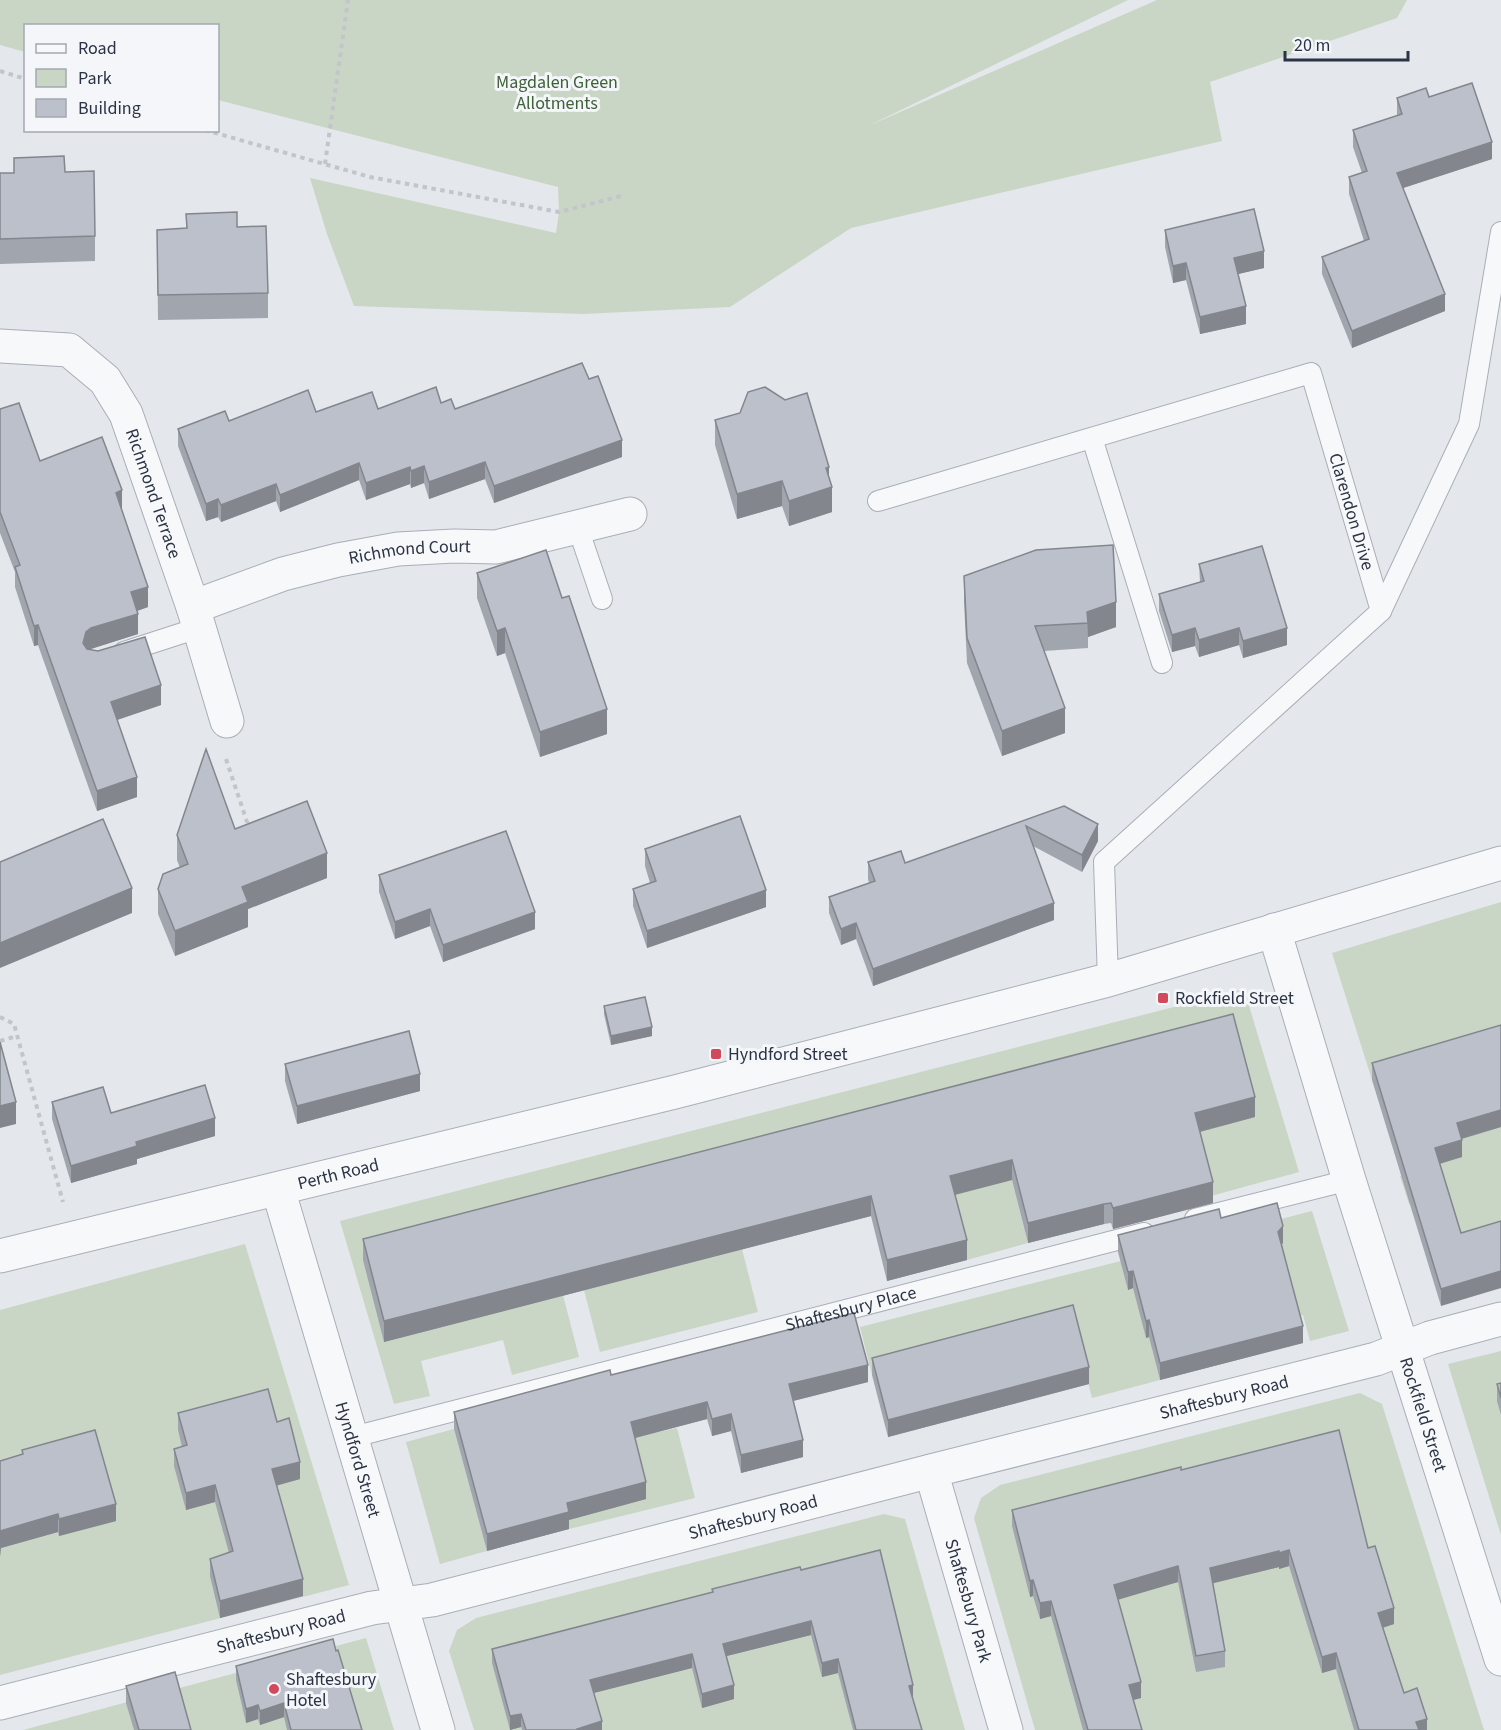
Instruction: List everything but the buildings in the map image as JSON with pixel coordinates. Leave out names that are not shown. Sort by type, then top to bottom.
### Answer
[{"type":"street","name":"Richmond Terrace","points":[[0,346],[69,350],[105,380],[126,414],[196,617],[227,721]]},
{"type":"street","name":"Richmond Court","points":[[196,617],[283,574],[338,560],[398,549],[454,546],[496,548],[630,514]]},
{"type":"street","name":"Perth Road","points":[[0,1256],[675,1092],[1108,980],[1501,863]]},
{"type":"street","name":"Rockfield Street","points":[[1274,930],[1349,1180],[1501,1659]]},
{"type":"street","name":"Hyndford Street","points":[[279,1189],[438,1730]]},
{"type":"street","name":"Shaftesbury Road","points":[[0,1703],[372,1608],[432,1600],[930,1471],[1376,1359],[1430,1338],[1501,1319]]},
{"type":"street","name":"Shaftesbury Park","points":[[930,1471],[1006,1730]]},
{"type":"lane","points":[[1108,980],[1104,862],[1381,611],[1469,424],[1501,232]]},
{"type":"lane","name":"Clarendon Drive","points":[[878,501],[1311,373],[1381,611]]},
{"type":"lane","points":[[1092,438],[1162,663]]},
{"type":"lane","points":[[578,528],[602,599]]},
{"type":"lane","points":[[111,656],[196,617]]},
{"type":"lane","name":"Shaftesbury Place","points":[[353,1437],[1349,1180]]},
{"type":"path","points":[[325,164],[348,0]]},
{"type":"path","points":[[0,70],[24,78]]},
{"type":"path","points":[[212,132],[370,177],[559,212],[621,196]]},
{"type":"path","points":[[227,721],[215,727],[247,822],[245,838]]},
{"type":"path","points":[[0,1017],[14,1024],[57,1179]]},
{"type":"path","points":[[0,1041],[17,1036]]},
{"type":"green space","name":"Magdalen Green Allotments","points":[[0,0],[1128,0],[868,126],[1157,0],[1407,0],[1397,18],[1210,82],[1222,141],[851,228],[730,307],[583,314],[354,306],[327,234],[310,178],[556,233],[559,212],[558,187],[219,100],[219,24],[24,24],[24,52],[0,45]]},
{"type":"green space","points":[[1501,902],[1501,1042],[1372,1080],[1332,953]]},
{"type":"green space","points":[[1244,989],[1299,1172],[1211,1196],[1195,1133],[1233,1035],[385,1341],[563,1295],[579,1357],[512,1375],[503,1340],[421,1361],[430,1396],[394,1404],[340,1221]]},
{"type":"green space","points":[[1501,1127],[1501,1238],[1461,1250],[1444,1193],[1409,1204],[1400,1176],[1462,1157],[1457,1140]]},
{"type":"green space","points":[[1012,1180],[1028,1243],[967,1260],[950,1196]]},
{"type":"green space","points":[[1312,1211],[1349,1331],[1310,1341],[1303,1315],[1297,1316],[1274,1255],[1277,1220]]},
{"type":"green space","points":[[245,1244],[349,1585],[0,1675],[0,1310]]},
{"type":"green space","points":[[742,1249],[758,1312],[600,1352],[584,1290]]},
{"type":"green space","points":[[1121,1261],[1189,1274],[1201,1324],[1152,1349],[1160,1380],[1092,1398],[1073,1323],[872,1375],[860,1327]]},
{"type":"green space","points":[[1501,1351],[1501,1535],[1448,1364]]},
{"type":"green space","points":[[1360,1393],[1382,1404],[1484,1730],[1035,1730],[974,1518],[981,1498],[1000,1485]]},
{"type":"green space","points":[[601,1419],[653,1433],[677,1428],[695,1498],[569,1529],[567,1520]]},
{"type":"green space","points":[[454,1429],[487,1551],[440,1564],[406,1442]]},
{"type":"green space","points":[[884,1514],[905,1519],[965,1730],[474,1730],[449,1651],[457,1630],[476,1618]]},
{"type":"green space","points":[[366,1638],[394,1730],[23,1730]]},
{"type":"place","name":"Rockfield Street","points":[[1163,998]]},
{"type":"place","name":"Hyndford Street","points":[[716,1054]]},
{"type":"place","name":"Shaftesbury Hotel","points":[[274,1689]]}]
